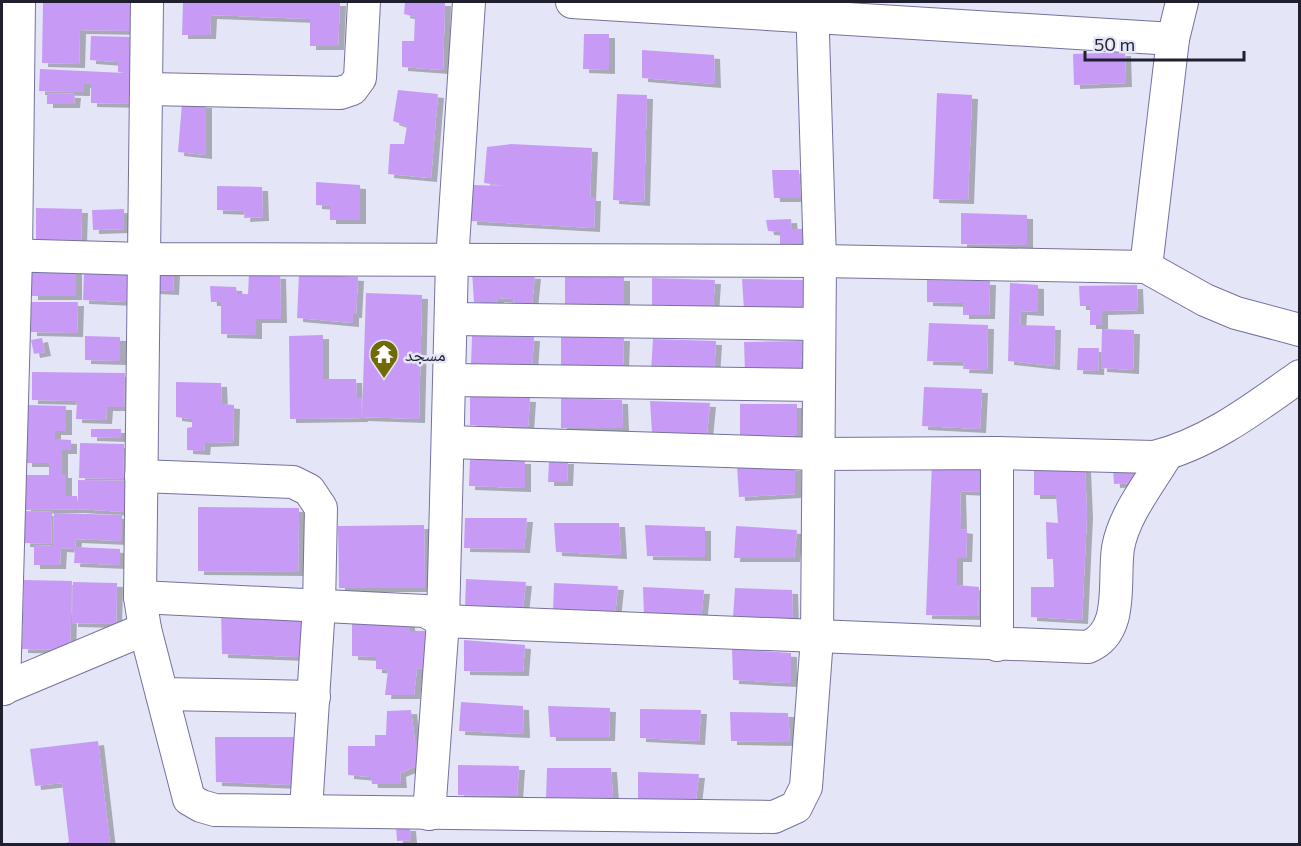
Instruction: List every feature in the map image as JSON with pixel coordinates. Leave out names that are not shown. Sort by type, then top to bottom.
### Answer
[{"type":"street","points":[[19,2],[9,255],[3,689],[145,629]]},
{"type":"street","points":[[147,2],[148,89],[142,259],[140,597],[145,629],[189,799],[215,810],[429,814],[774,816],[796,807],[806,787],[817,638],[820,261],[812,9]]},
{"type":"street","points":[[148,89],[340,93],[352,89],[360,78],[364,2]]},
{"type":"street","points":[[429,814],[443,621],[452,261],[469,2]]},
{"type":"street","points":[[572,2],[812,9],[1173,39]]},
{"type":"street","points":[[1146,267],[1173,39],[1182,2]]},
{"type":"street","points":[[9,255],[142,259],[820,261],[1146,267],[1205,300],[1236,313],[1299,330]]},
{"type":"street","points":[[452,319],[818,324]]},
{"type":"street","points":[[449,442],[818,454],[997,453],[1154,458],[1167,454],[1245,416],[1299,376]]},
{"type":"street","points":[[450,380],[818,385]]},
{"type":"street","points":[[997,453],[997,645]]},
{"type":"street","points":[[140,597],[425,611],[443,621],[817,638],[1088,647],[1104,639],[1112,623],[1122,531],[1167,454]]},
{"type":"street","points":[[141,476],[293,482],[309,490],[321,508],[319,606],[306,810]]},
{"type":"street","points":[[162,694],[314,697]]},
{"type":"building","points":[[43,2],[139,2],[138,31],[80,30],[79,64],[42,63]]},
{"type":"building","points":[[183,2],[340,2],[338,46],[310,46],[310,19],[211,15],[210,35],[182,35]]},
{"type":"building","points":[[405,2],[445,2],[443,70],[402,67],[402,41],[414,41],[415,17],[404,14]]},
{"type":"building","points":[[584,34],[609,34],[609,70],[583,69]]},
{"type":"building","points":[[91,36],[134,37],[138,104],[91,103],[91,84],[84,84],[84,92],[39,91],[40,69],[125,73],[118,72],[118,62],[90,60]]},
{"type":"building","points":[[642,50],[714,55],[715,84],[642,78]]},
{"type":"building","points":[[1125,52],[1126,83],[1074,85],[1073,54]]},
{"type":"building","points":[[398,90],[438,94],[431,178],[388,174],[390,144],[404,144],[407,126],[393,121]]},
{"type":"building","points":[[47,93],[75,94],[74,104],[47,104]]},
{"type":"building","points":[[937,93],[972,95],[968,200],[933,199]]},
{"type":"building","points":[[617,94],[647,95],[644,202],[613,200]]},
{"type":"building","points":[[182,103],[206,104],[206,155],[178,152]]},
{"type":"building","points":[[511,144],[592,148],[590,197],[595,197],[594,228],[471,221],[471,185],[505,186],[484,183],[487,147]]},
{"type":"building","points":[[772,170],[799,170],[801,198],[774,198]]},
{"type":"building","points":[[316,182],[360,185],[360,220],[330,220],[330,206],[316,205]]},
{"type":"building","points":[[217,186],[262,187],[263,217],[244,218],[245,211],[217,210]]},
{"type":"building","points":[[36,208],[82,209],[81,240],[36,239]]},
{"type":"building","points":[[124,209],[124,229],[93,230],[92,210]]},
{"type":"building","points":[[961,213],[1027,215],[1027,245],[961,244]]},
{"type":"building","points":[[791,219],[792,229],[802,229],[802,245],[780,244],[780,232],[768,231],[766,220]]},
{"type":"building","points":[[32,267],[76,268],[76,296],[32,296]]},
{"type":"building","points":[[84,271],[130,272],[129,302],[83,300]]},
{"type":"building","points":[[154,271],[174,272],[173,291],[153,290]]},
{"type":"building","points":[[472,271],[535,275],[532,304],[515,304],[513,299],[498,298],[496,304],[474,302]]},
{"type":"building","points":[[249,273],[280,275],[281,319],[256,319],[256,335],[221,334],[221,302],[211,302],[210,286],[236,287],[237,294],[248,294]]},
{"type":"building","points":[[299,274],[358,277],[356,314],[353,314],[353,323],[297,318]]},
{"type":"building","points":[[565,276],[624,277],[624,308],[565,305]]},
{"type":"building","points":[[652,278],[715,280],[713,310],[652,310]]},
{"type":"building","points":[[742,279],[805,280],[802,312],[744,310]]},
{"type":"building","points":[[927,280],[990,281],[989,315],[963,315],[963,303],[927,302]]},
{"type":"building","points":[[1010,283],[1038,285],[1038,312],[1021,311],[1020,325],[1055,326],[1054,366],[1008,361]]},
{"type":"building","points":[[1137,285],[1138,310],[1102,311],[1102,325],[1090,325],[1090,306],[1080,306],[1079,286]]},
{"type":"building","points":[[366,293],[422,295],[419,419],[362,417]]},
{"type":"building","points":[[31,302],[78,302],[77,333],[31,332]]},
{"type":"building","points":[[929,323],[988,325],[987,370],[963,369],[964,362],[927,361]]},
{"type":"building","points":[[1102,329],[1134,330],[1133,370],[1101,368]]},
{"type":"building","points":[[323,335],[323,379],[356,379],[357,397],[361,397],[362,418],[290,419],[289,336]]},
{"type":"building","points":[[85,336],[120,337],[120,361],[85,360]]},
{"type":"building","points":[[472,336],[534,337],[532,367],[471,365]]},
{"type":"building","points":[[561,336],[624,337],[623,365],[561,367]]},
{"type":"building","points":[[42,338],[45,352],[34,354],[31,340]]},
{"type":"building","points":[[653,339],[716,341],[714,373],[651,371]]},
{"type":"building","points":[[803,341],[800,372],[745,372],[744,342]]},
{"type":"building","points":[[1078,348],[1099,348],[1098,371],[1077,370]]},
{"type":"building","points":[[32,372],[125,373],[124,407],[107,407],[106,420],[76,419],[77,401],[32,400]]},
{"type":"building","points":[[176,382],[221,383],[222,404],[234,405],[233,442],[205,443],[204,451],[187,450],[187,428],[192,427],[192,419],[176,417]]},
{"type":"building","points":[[924,387],[982,389],[980,429],[922,426]]},
{"type":"building","points":[[470,396],[530,398],[528,427],[470,425]]},
{"type":"building","points":[[561,398],[622,400],[623,428],[561,428]]},
{"type":"building","points":[[650,401],[710,403],[707,434],[652,433]]},
{"type":"building","points":[[740,404],[797,404],[797,435],[740,436]]},
{"type":"building","points":[[27,405],[66,406],[66,431],[55,431],[55,439],[71,440],[71,450],[62,450],[62,474],[66,474],[66,496],[77,496],[78,504],[78,480],[126,481],[125,512],[78,509],[25,510],[25,475],[49,475],[49,463],[26,463]]},
{"type":"building","points":[[91,429],[121,429],[121,438],[91,437]]},
{"type":"building","points":[[80,443],[124,444],[123,479],[79,478]]},
{"type":"building","points":[[470,460],[525,460],[525,488],[469,486]]},
{"type":"building","points":[[549,460],[568,460],[567,482],[548,482]]},
{"type":"building","points":[[932,462],[983,465],[984,492],[960,491],[961,529],[967,530],[966,558],[957,558],[957,585],[979,587],[978,616],[926,615]]},
{"type":"building","points":[[1034,465],[1085,467],[1087,514],[1082,620],[1031,617],[1031,587],[1054,587],[1053,559],[1047,559],[1046,522],[1058,523],[1056,495],[1034,495]]},
{"type":"building","points":[[737,466],[795,467],[795,494],[739,497]]},
{"type":"building","points":[[1133,467],[1134,483],[1114,484],[1113,468]]},
{"type":"building","points":[[198,507],[299,508],[298,572],[198,571]]},
{"type":"building","points":[[25,511],[52,512],[51,544],[24,543]]},
{"type":"building","points":[[54,513],[122,515],[122,541],[76,539],[75,547],[120,549],[120,565],[74,563],[75,549],[61,548],[60,565],[34,565],[34,545],[53,546]]},
{"type":"building","points":[[465,518],[527,518],[524,549],[464,548]]},
{"type":"building","points":[[554,523],[619,523],[621,555],[556,552]]},
{"type":"building","points":[[424,525],[425,588],[339,588],[338,526]]},
{"type":"building","points":[[645,525],[705,527],[705,557],[647,556]]},
{"type":"building","points":[[736,526],[797,530],[794,558],[734,558]]},
{"type":"building","points":[[466,579],[526,582],[523,609],[465,609]]},
{"type":"building","points":[[24,580],[72,581],[70,650],[22,649]]},
{"type":"building","points":[[73,582],[117,583],[116,624],[72,623]]},
{"type":"building","points":[[554,583],[618,586],[615,615],[553,611]]},
{"type":"building","points":[[643,587],[704,590],[701,620],[644,617]]},
{"type":"building","points":[[735,588],[792,590],[793,621],[733,617]]},
{"type":"building","points":[[221,610],[302,611],[300,657],[222,654]]},
{"type":"building","points":[[379,618],[408,619],[410,631],[426,631],[428,670],[417,668],[414,695],[385,695],[388,670],[376,669],[376,657],[352,656],[352,623],[379,625]]},
{"type":"building","points":[[464,640],[525,645],[523,672],[464,671]]},
{"type":"building","points":[[732,649],[791,653],[791,683],[733,680]]},
{"type":"building","points":[[461,702],[523,706],[524,734],[459,731]]},
{"type":"building","points":[[548,706],[610,708],[609,737],[550,737]]},
{"type":"building","points":[[640,709],[701,710],[699,741],[640,738]]},
{"type":"building","points":[[411,710],[415,742],[423,743],[422,764],[400,773],[401,784],[372,784],[371,777],[348,775],[348,746],[375,746],[375,735],[386,735],[387,711]]},
{"type":"building","points":[[730,712],[788,713],[790,742],[731,741]]},
{"type":"building","points":[[215,737],[296,737],[295,785],[216,782]]},
{"type":"building","points":[[98,741],[110,844],[62,844],[69,842],[62,783],[35,786],[30,749]]},
{"type":"building","points":[[458,765],[519,766],[517,796],[458,795]]},
{"type":"building","points":[[547,768],[611,768],[613,798],[546,799]]},
{"type":"building","points":[[638,772],[699,774],[696,800],[638,800]]},
{"type":"building","points":[[396,827],[410,827],[411,840],[397,841]]},
{"type":"place","name":"مسجد","points":[[384,380]]}]
